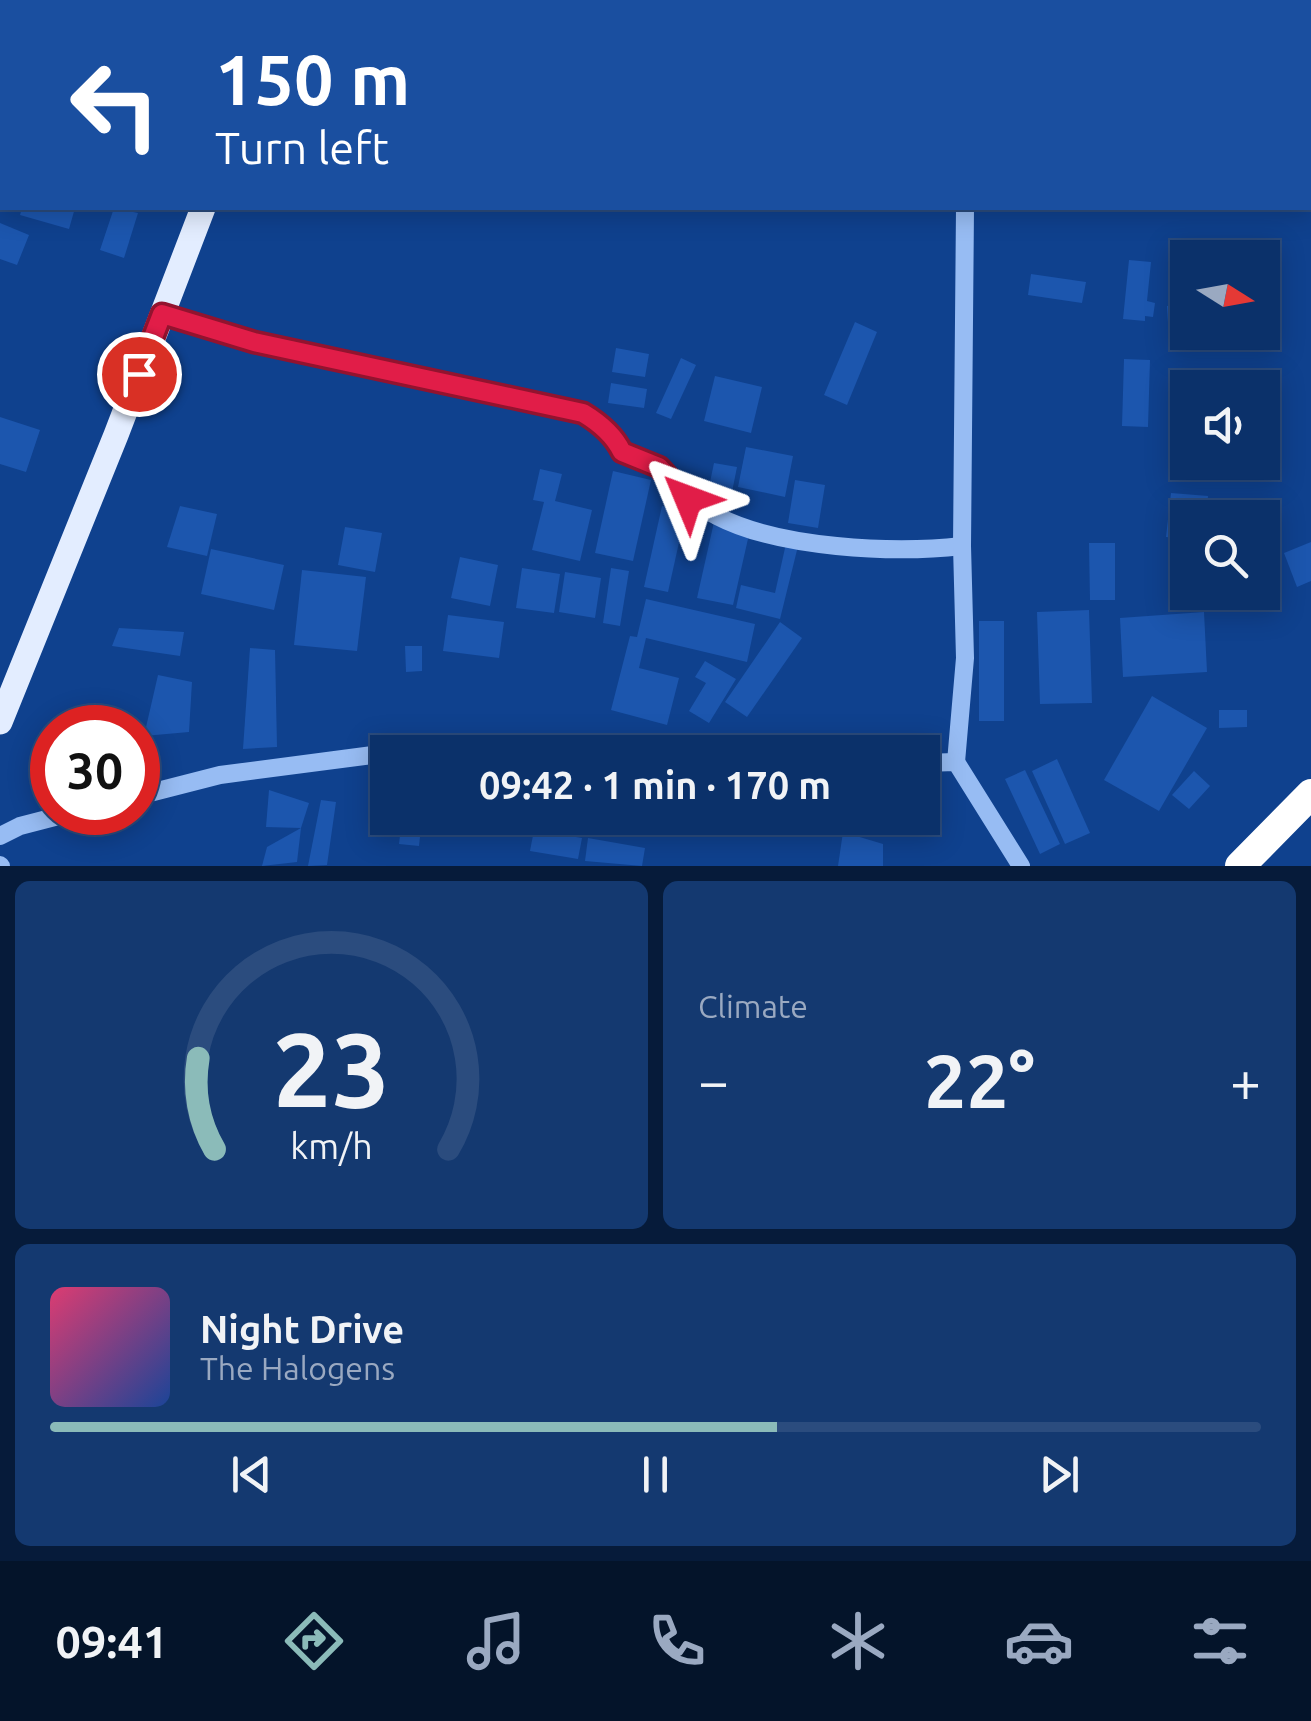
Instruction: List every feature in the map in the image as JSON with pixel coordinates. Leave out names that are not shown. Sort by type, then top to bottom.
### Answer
[{"type":"highway","points":[[1240,866],[1311,794]]},
{"type":"main road","points":[[0,722],[202,210]]},
{"type":"street","points":[[966,210],[962,546],[965,658],[956,762],[1021,866]]},
{"type":"street","points":[[162,314],[254,342],[583,413],[606,431],[622,452],[659,467],[688,499],[722,518],[776,536],[877,550],[962,546]]},
{"type":"street","points":[[160,790],[220,775],[370,756]]},
{"type":"street","points":[[940,762],[956,762]]},
{"type":"street","points":[[0,836],[30,823]]},
{"type":"building","points":[[21,210],[74,210],[69,229],[20,215]]},
{"type":"building","points":[[113,210],[138,213],[124,258],[100,250]]},
{"type":"building","points":[[0,223],[29,235],[17,265],[0,259]]},
{"type":"building","points":[[1129,260],[1151,262],[1147,301],[1155,303],[1153,317],[1145,316],[1145,321],[1123,319]]},
{"type":"building","points":[[1031,274],[1086,282],[1082,303],[1028,295]]},
{"type":"building","points":[[1170,306],[1170,339],[1169,339]]},
{"type":"building","points":[[855,322],[877,332],[847,405],[824,395]]},
{"type":"building","points":[[616,348],[649,354],[645,377],[612,372]]},
{"type":"building","points":[[681,358],[696,365],[671,419],[656,413]]},
{"type":"building","points":[[1124,359],[1150,360],[1148,427],[1122,426]]},
{"type":"building","points":[[715,376],[762,387],[751,433],[704,421]]},
{"type":"building","points":[[611,383],[647,389],[644,408],[608,403]]},
{"type":"building","points":[[0,417],[40,430],[26,472],[0,464]]},
{"type":"building","points":[[746,447],[793,456],[785,497],[738,487]]},
{"type":"building","points":[[714,463],[737,467],[732,492],[709,487]]},
{"type":"building","points":[[540,469],[562,474],[555,501],[592,510],[580,561],[532,550],[544,502],[533,500]]},
{"type":"building","points":[[613,471],[651,480],[633,561],[595,553]]},
{"type":"building","points":[[795,480],[825,485],[818,528],[788,523]]},
{"type":"building","points":[[1171,493],[1208,496],[1208,500],[1170,500]]},
{"type":"building","points":[[1170,502],[1170,537],[1166,537]]},
{"type":"building","points":[[180,506],[217,514],[207,556],[167,547]]},
{"type":"building","points":[[662,506],[686,511],[668,592],[644,587]]},
{"type":"building","points":[[714,522],[750,530],[733,605],[697,598]]},
{"type":"building","points":[[345,527],[382,533],[375,572],[338,565]]},
{"type":"building","points":[[787,539],[799,542],[780,619],[736,608],[741,585],[775,593]]},
{"type":"building","points":[[1311,542],[1311,581],[1297,587],[1284,553]]},
{"type":"building","points":[[1089,543],[1115,543],[1115,600],[1090,600]]},
{"type":"building","points":[[211,549],[284,565],[274,610],[201,594]]},
{"type":"building","points":[[460,557],[498,565],[490,606],[451,598]]},
{"type":"building","points":[[522,568],[560,574],[554,613],[516,608]]},
{"type":"building","points":[[611,568],[629,571],[620,626],[603,623]]},
{"type":"building","points":[[302,570],[366,577],[357,651],[294,645]]},
{"type":"building","points":[[565,572],[601,578],[595,618],[559,612]]},
{"type":"building","points":[[646,599],[755,624],[747,662],[646,638],[639,668],[679,678],[667,725],[611,710],[630,636],[637,637]]},
{"type":"building","points":[[1089,610],[1092,703],[1040,704],[1037,612]]},
{"type":"building","points":[[1204,612],[1207,672],[1123,677],[1120,618]]},
{"type":"building","points":[[448,615],[504,622],[499,658],[443,651]]},
{"type":"building","points":[[979,621],[1004,621],[1004,721],[979,721]]},
{"type":"building","points":[[780,622],[802,638],[747,717],[725,702]]},
{"type":"building","points":[[119,628],[184,632],[180,656],[112,646]]},
{"type":"building","points":[[405,646],[422,646],[422,671],[406,672]]},
{"type":"building","points":[[250,648],[275,650],[277,747],[243,749]]},
{"type":"building","points":[[705,661],[736,679],[709,723],[689,711],[706,683],[695,677]]},
{"type":"building","points":[[158,675],[192,682],[189,732],[160,735],[160,705],[151,705]]},
{"type":"building","points":[[1152,696],[1207,728],[1159,811],[1104,780]]},
{"type":"building","points":[[1219,710],[1247,710],[1247,727],[1219,728]]},
{"type":"building","points":[[1057,759],[1090,833],[1065,844],[1032,771]]},
{"type":"building","points":[[1025,770],[1060,844],[1040,854],[1005,779]]},
{"type":"building","points":[[1194,771],[1210,786],[1189,809],[1172,795]]},
{"type":"building","points":[[269,790],[309,803],[301,828],[266,827]]},
{"type":"building","points":[[321,800],[336,802],[327,865],[308,866]]},
{"type":"building","points":[[301,828],[297,862],[262,866],[267,847]]},
{"type":"building","points":[[400,835],[420,835],[419,846],[399,844]]},
{"type":"building","points":[[533,835],[582,838],[578,859],[530,851]]},
{"type":"building","points":[[843,835],[883,844],[883,866],[838,866]]},
{"type":"building","points":[[588,838],[645,848],[642,866],[585,861]]},
{"type":"route","points":[[139,374],[162,314],[254,342],[583,413],[618,443],[622,452],[659,467],[688,499]]}]
